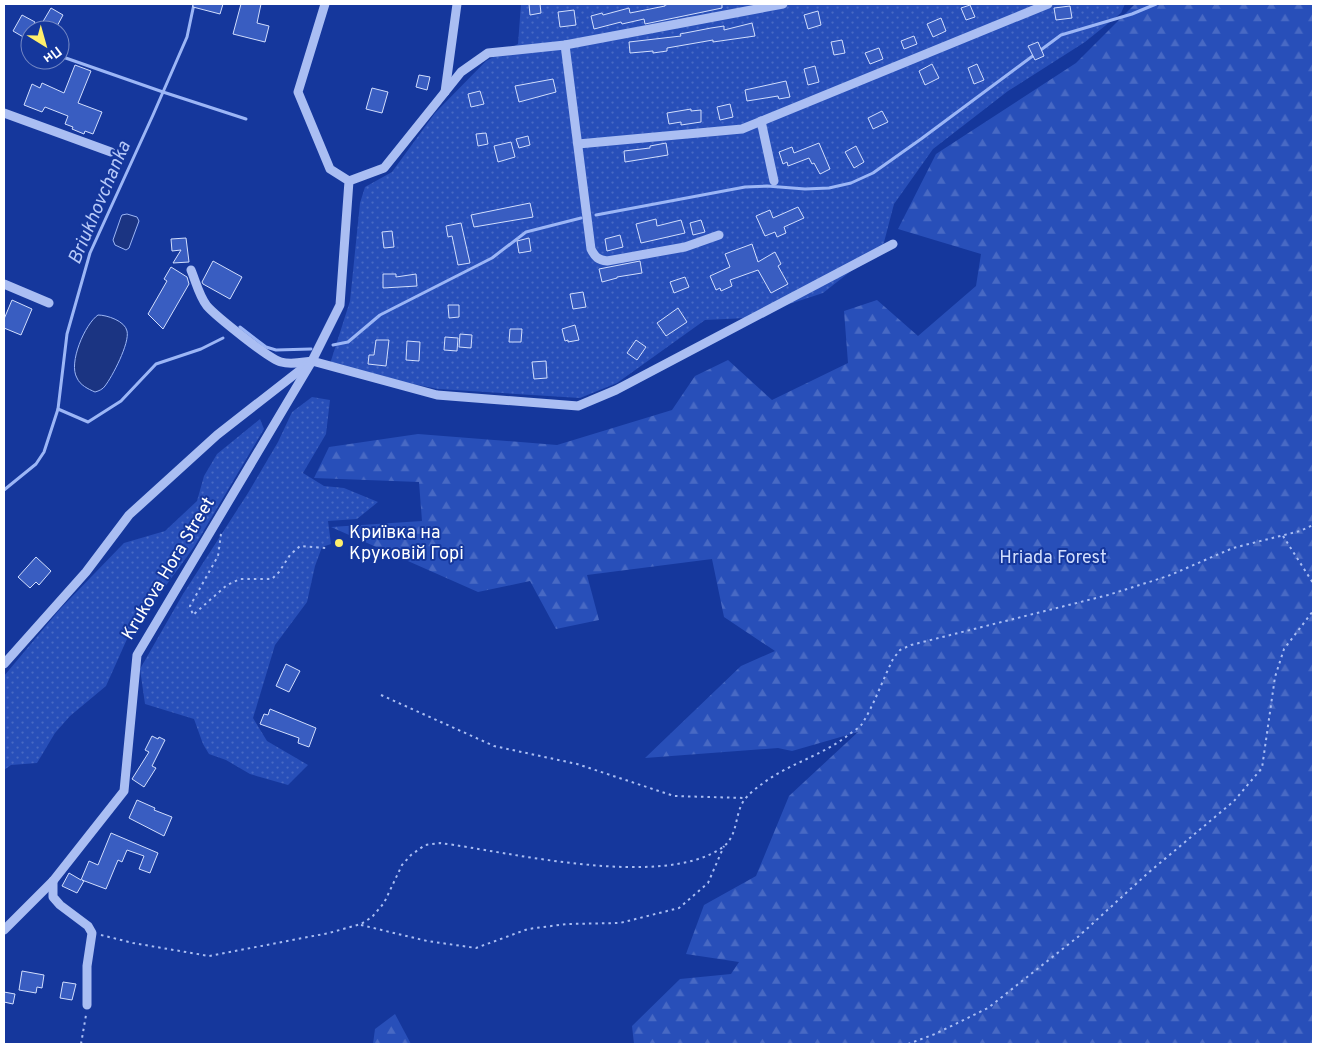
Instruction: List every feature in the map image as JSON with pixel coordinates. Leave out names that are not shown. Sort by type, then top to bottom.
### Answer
[{"type":"street","points":[[325,4],[298,92],[330,169],[349,181],[384,168],[461,72],[488,52],[565,45],[783,4]]},
{"type":"street","points":[[445,92],[457,4]]},
{"type":"street","points":[[578,144],[742,129],[1048,4]]},
{"type":"street","points":[[565,45],[591,249],[594,256],[600,260],[607,261],[686,247],[719,235]]},
{"type":"street","points":[[4,113],[111,152]]},
{"type":"street","points":[[761,121],[774,182]]},
{"type":"street","name":"Krukova Hora Street","points":[[4,930],[53,881],[124,791],[137,655],[312,361],[340,305],[349,181]]},
{"type":"street","points":[[191,270],[200,295],[208,306],[247,340],[276,360],[293,364],[312,361],[437,395],[578,406],[616,390],[893,244]]},
{"type":"street","points":[[4,284],[49,303]]},
{"type":"street","points":[[4,664],[86,572],[129,515],[216,435],[312,361]]},
{"type":"street","points":[[53,881],[53,896],[60,905],[88,926],[92,933],[87,966],[87,1005]]},
{"type":"path","points":[[220,514],[221,543],[218,556],[192,601],[190,606],[193,615],[227,586],[240,580],[272,579],[280,572],[290,555],[300,546],[326,548]]},
{"type":"path","points":[[361,924],[427,941],[476,948],[528,930],[568,924],[620,923],[679,908],[708,883],[724,846],[732,836],[745,798],[762,783],[833,747],[861,725],[900,650],[911,644],[1108,595],[1168,576],[1233,548],[1283,536],[1313,525]]},
{"type":"path","points":[[1283,536],[1313,583]]},
{"type":"path","points":[[908,1044],[935,1034],[988,1008],[1079,936],[1148,873],[1234,801],[1262,768],[1275,676],[1284,649],[1313,611]]},
{"type":"path","points":[[382,695],[494,746],[577,764],[674,796],[745,798]]},
{"type":"path","points":[[92,933],[133,943],[209,956],[329,933],[361,924],[372,916],[384,904],[402,865],[411,855],[425,845],[440,843],[538,860],[638,867],[679,863],[697,858],[724,846]]},
{"type":"path","points":[[81,1044],[87,1005]]},
{"type":"green space","points":[[521,4],[1125,4],[1121,13],[1085,42],[1008,91],[933,149],[894,204],[883,246],[823,293],[747,318],[705,320],[617,383],[580,398],[438,389],[329,367],[350,301],[360,203],[365,187],[392,172],[435,113],[486,61],[518,44]]},
{"type":"green space","name":"Hriada Forest","points":[[1135,4],[1313,4],[1313,1044],[634,1044],[632,1026],[680,979],[731,974],[739,962],[686,954],[704,905],[756,876],[789,796],[858,732],[792,751],[778,748],[645,758],[741,666],[775,651],[724,617],[712,559],[587,575],[599,620],[556,629],[530,581],[478,592],[331,527],[422,521],[419,482],[314,478],[329,447],[418,434],[557,445],[672,410],[695,376],[728,360],[772,400],[848,363],[844,311],[877,300],[918,336],[976,286],[981,254],[898,229],[936,154],[1076,63]]},
{"type":"green space","points":[[312,397],[330,400],[326,434],[303,473],[324,486],[344,488],[378,502],[357,519],[328,521],[331,544],[322,547],[315,566],[307,602],[275,645],[253,718],[267,741],[308,765],[288,785],[250,774],[226,760],[209,754],[203,744],[194,719],[145,704],[140,669],[183,594],[248,493],[278,442],[292,412]]},
{"type":"green space","points":[[260,419],[264,429],[194,547],[127,639],[106,686],[70,716],[55,733],[37,763],[11,765],[4,770],[4,676],[60,609],[124,543],[165,531],[197,501],[204,476],[217,454]]},
{"type":"green space","points":[[395,1014],[411,1044],[373,1044],[375,1029]]},
{"type":"shaded area","points":[[127,214],[137,217],[139,221],[129,248],[126,250],[115,245],[113,240],[122,215]]},
{"type":"shaded area","points":[[98,315],[111,317],[123,324],[126,327],[127,336],[120,360],[112,375],[101,390],[95,392],[78,380],[75,363],[76,354],[83,335]]},
{"type":"building","points":[[193,4],[223,4],[220,14],[193,7]]},
{"type":"building","points":[[241,4],[261,4],[257,23],[269,26],[265,42],[233,34]]},
{"type":"building","points":[[529,4],[540,4],[541,13],[530,15]]},
{"type":"building","points":[[670,4],[722,4],[722,8],[645,24],[644,19],[622,24],[621,22],[594,29],[591,16],[629,8],[630,13]]},
{"type":"building","points":[[970,5],[975,17],[966,20],[961,8]]},
{"type":"building","points":[[1070,6],[1072,18],[1056,20],[1054,8]]},
{"type":"building","points":[[51,8],[63,15],[60,20],[44,20]]},
{"type":"building","points":[[574,10],[576,25],[560,27],[558,12]]},
{"type":"building","points":[[818,11],[821,25],[808,29],[804,15]]},
{"type":"building","points":[[22,15],[31,20],[20,20],[20,35],[13,31]]},
{"type":"building","points":[[941,18],[946,31],[933,37],[927,24]]},
{"type":"building","points":[[752,23],[755,36],[713,42],[713,40],[667,48],[667,51],[653,53],[653,51],[630,53],[629,42],[681,36],[680,34],[724,26],[724,30]]},
{"type":"building","points":[[914,36],[917,44],[904,49],[901,41]]},
{"type":"building","points":[[842,40],[845,53],[834,55],[831,42]]},
{"type":"building","points":[[1038,42],[1044,56],[1035,60],[1028,46]]},
{"type":"building","points":[[879,48],[883,59],[870,64],[865,53]]},
{"type":"building","points":[[932,64],[939,78],[925,85],[919,71]]},
{"type":"building","points":[[977,64],[984,80],[974,84],[968,68]]},
{"type":"building","points":[[75,65],[91,71],[78,103],[102,112],[93,134],[85,131],[84,134],[65,124],[68,116],[45,107],[42,112],[24,105],[32,84],[40,88],[42,83],[64,93]]},
{"type":"building","points":[[815,66],[819,82],[808,85],[804,69]]},
{"type":"building","points":[[419,75],[430,77],[427,90],[416,87]]},
{"type":"building","points":[[553,79],[556,92],[519,102],[515,86]]},
{"type":"building","points":[[786,81],[790,97],[779,99],[778,96],[747,101],[745,90]]},
{"type":"building","points":[[372,88],[388,92],[382,113],[366,109]]},
{"type":"building","points":[[480,91],[484,104],[471,107],[468,94]]},
{"type":"building","points":[[730,104],[733,117],[720,120],[717,107]]},
{"type":"building","points":[[691,109],[691,111],[701,110],[701,122],[681,125],[681,122],[669,124],[667,113]]},
{"type":"building","points":[[882,111],[888,122],[873,129],[868,118]]},
{"type":"building","points":[[486,133],[488,144],[478,146],[476,134]]},
{"type":"building","points":[[528,136],[530,145],[519,148],[516,139]]},
{"type":"building","points":[[511,142],[515,157],[498,162],[494,146]]},
{"type":"building","points":[[666,143],[668,155],[625,162],[624,151],[650,148],[650,146]]},
{"type":"building","points":[[819,143],[830,169],[820,174],[809,158],[788,166],[787,162],[783,164],[779,152],[792,147],[794,153]]},
{"type":"building","points":[[856,146],[864,162],[854,168],[845,152]]},
{"type":"building","points":[[530,203],[533,217],[474,227],[471,215]]},
{"type":"building","points":[[798,207],[804,218],[784,227],[786,233],[777,237],[775,232],[765,236],[756,216],[770,210],[773,218]]},
{"type":"building","points":[[656,219],[657,226],[681,220],[685,233],[641,243],[636,224]]},
{"type":"building","points":[[701,220],[705,232],[693,235],[690,223]]},
{"type":"building","points":[[461,223],[470,263],[458,265],[452,236],[448,237],[446,226]]},
{"type":"building","points":[[392,231],[394,247],[384,248],[382,232]]},
{"type":"building","points":[[620,235],[623,247],[607,251],[605,239]]},
{"type":"building","points":[[186,238],[189,262],[173,263],[181,250],[172,251],[171,239]]},
{"type":"building","points":[[529,238],[531,251],[519,253],[517,241]]},
{"type":"building","points":[[752,244],[758,262],[775,252],[781,264],[778,266],[788,284],[771,293],[758,270],[730,280],[732,286],[721,291],[720,288],[716,290],[710,276],[730,267],[725,254]]},
{"type":"building","points":[[213,261],[242,277],[230,299],[202,282]]},
{"type":"building","points":[[640,261],[642,273],[617,277],[602,282],[599,269]]},
{"type":"building","points":[[171,267],[187,277],[189,284],[163,329],[148,314],[167,281],[164,279]]},
{"type":"building","points":[[383,274],[396,274],[396,277],[416,274],[417,286],[383,288]]},
{"type":"building","points":[[685,277],[689,287],[674,293],[670,282]]},
{"type":"building","points":[[583,292],[586,307],[573,309],[570,294]]},
{"type":"building","points":[[12,300],[32,309],[21,335],[4,328],[4,319]]},
{"type":"building","points":[[448,305],[459,305],[459,317],[449,318]]},
{"type":"building","points":[[678,308],[687,322],[666,336],[657,323]]},
{"type":"building","points":[[575,325],[579,340],[565,341],[562,329]]},
{"type":"building","points":[[510,329],[522,329],[521,342],[509,342]]},
{"type":"building","points":[[460,334],[472,335],[471,348],[459,347]]},
{"type":"building","points":[[445,337],[458,338],[457,351],[444,350]]},
{"type":"building","points":[[376,340],[389,340],[386,366],[368,364],[369,355],[374,355]]},
{"type":"building","points":[[636,340],[646,347],[637,360],[627,353]]},
{"type":"building","points":[[407,341],[420,342],[419,361],[406,360]]},
{"type":"building","points":[[546,361],[547,378],[534,379],[532,362]]},
{"type":"building","points":[[36,557],[51,571],[39,585],[36,582],[30,588],[18,577]]},
{"type":"building","points":[[286,664],[300,671],[289,692],[276,686]]},
{"type":"building","points":[[270,709],[316,728],[309,747],[298,743],[299,738],[260,724],[264,714],[268,715]]},
{"type":"building","points":[[152,736],[165,740],[152,766],[156,768],[144,787],[132,779],[149,752],[145,750]]},
{"type":"building","points":[[137,800],[155,808],[154,810],[172,817],[164,836],[129,818]]},
{"type":"building","points":[[111,833],[158,853],[150,873],[139,869],[144,856],[127,850],[122,862],[118,860],[106,889],[82,880],[84,881],[77,893],[62,886],[69,873],[81,880],[89,861],[98,865]]},
{"type":"building","points":[[22,971],[44,975],[42,988],[37,987],[36,993],[19,990]]},
{"type":"building","points":[[63,982],[76,984],[72,1000],[60,998]]},
{"type":"building","points":[[4,992],[15,994],[13,1004],[4,1002]]},
{"type":"waterway","name":"Briukhovchanka","points":[[4,490],[36,464],[44,452],[58,409],[67,334],[90,253],[187,37],[194,4]]},
{"type":"waterway","points":[[596,215],[745,187],[767,186],[805,189],[829,188],[851,183],[873,173],[1061,35],[1132,14],[1156,4]]},
{"type":"waterway","points":[[70,59],[246,119]]},
{"type":"waterway","points":[[333,345],[348,342],[380,315],[492,258],[526,232],[581,218]]},
{"type":"waterway","points":[[240,327],[266,347],[276,350],[311,349]]},
{"type":"waterway","points":[[58,409],[88,422],[121,401],[156,364],[201,349],[223,338]]},
{"type":"place","name":"Криївка на Круковій Горі","points":[[339,543]]}]
